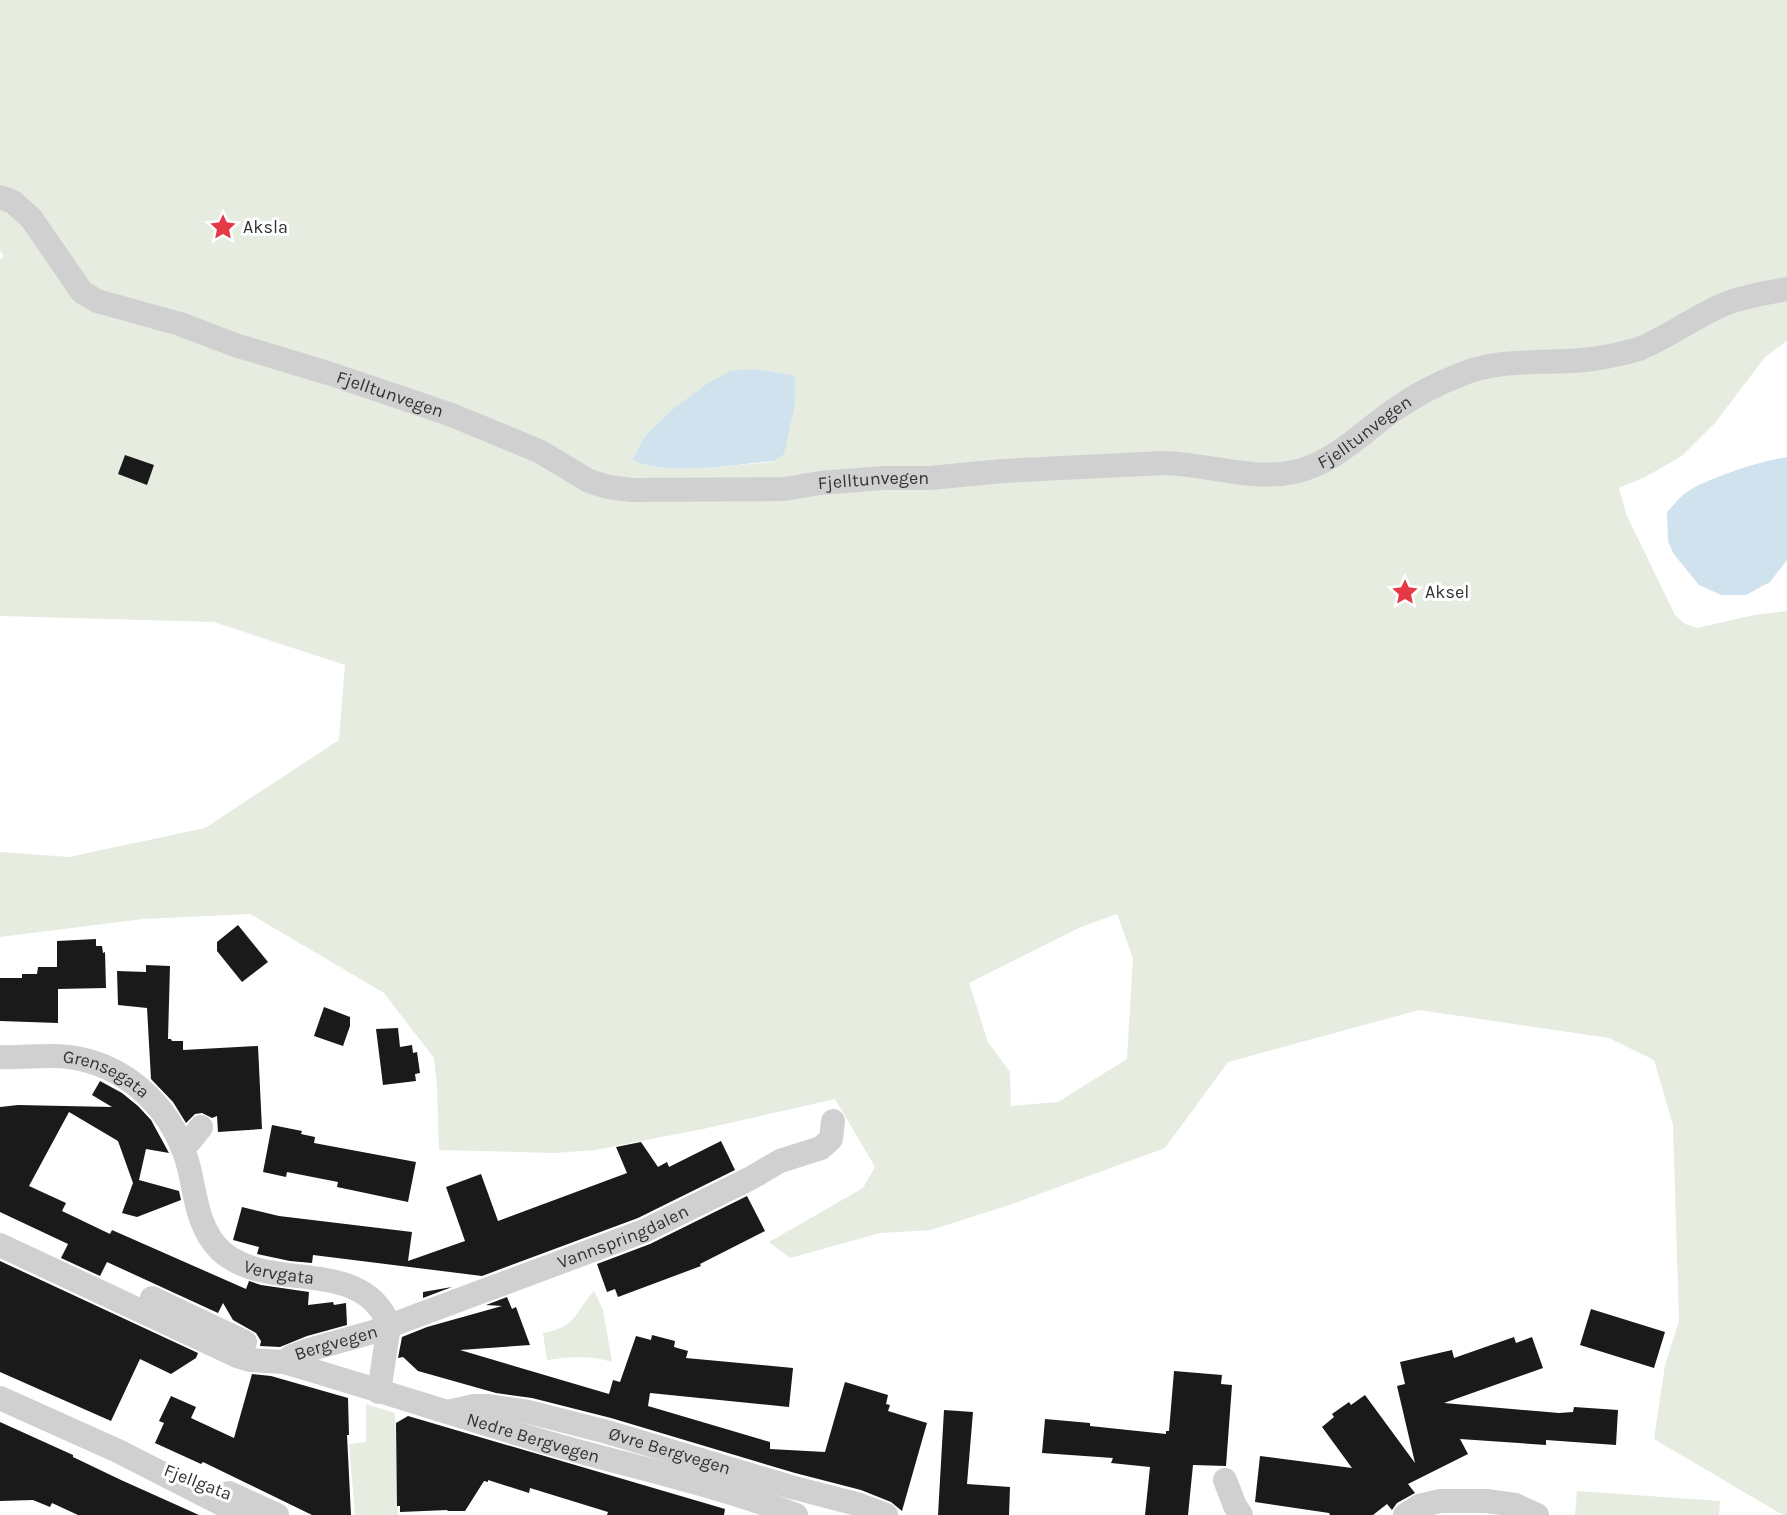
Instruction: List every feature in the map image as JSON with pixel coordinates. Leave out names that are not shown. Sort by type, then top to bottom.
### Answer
[{"type":"street","name":"Fjelltunvegen","points":[[0,196],[13,202],[31,218],[82,292],[97,301],[180,324],[235,345],[328,373],[449,414],[539,451],[589,481],[608,487],[632,490],[784,489],[820,483],[882,478],[930,478],[1003,471],[1164,462],[1261,474],[1288,473],[1311,467],[1331,458],[1394,410],[1479,368],[1597,358],[1639,348],[1724,304],[1787,289]]},
{"type":"street","name":"Grensegata","points":[[0,1057],[66,1056],[98,1064],[135,1084],[163,1110],[182,1146],[194,1190]]},
{"type":"street","name":"Vannspringdalen","points":[[389,1325],[644,1231],[751,1178],[780,1161],[821,1148],[831,1139],[833,1121]]},
{"type":"street","points":[[182,1146],[190,1141],[201,1127]]},
{"type":"street","name":"Vervgata","points":[[194,1190],[202,1222],[210,1238],[222,1252],[253,1268],[350,1286],[376,1302],[389,1325]]},
{"type":"street","name":"Nedre Bergvegen","points":[[0,1228],[254,1346],[278,1361],[769,1510],[796,1515]]},
{"type":"street","name":"Nedre Bergvegen","points":[[0,1245],[237,1356],[250,1360],[278,1361]]},
{"type":"street","points":[[379,1392],[389,1325]]},
{"type":"street","name":"Bergvegen","points":[[278,1361],[389,1325]]},
{"type":"street","name":"Fjellgata","points":[[0,1398],[118,1451],[243,1515]]},
{"type":"street","name":"Øvre Bergvegen","points":[[449,1412],[474,1406],[529,1412],[858,1504],[886,1515]]},
{"type":"street","name":"Fjellgata","points":[[118,1451],[189,1480],[220,1489],[277,1515]]},
{"type":"street","points":[[1226,1480],[1235,1506],[1241,1515]]},
{"type":"street","points":[[1405,1515],[1419,1506],[1440,1501],[1487,1501],[1515,1505],[1537,1515]]},
{"type":"shaded area","points":[[0,0],[1787,0],[1787,341],[1765,357],[1715,423],[1682,456],[1645,477],[1619,488],[1627,516],[1675,615],[1685,624],[1697,628],[1754,615],[1787,611],[1787,1515],[1783,1515],[1654,1439],[1665,1365],[1679,1321],[1673,1125],[1654,1060],[1609,1038],[1419,1010],[1228,1062],[1165,1148],[1012,1204],[931,1230],[880,1233],[790,1258],[769,1242],[863,1188],[875,1167],[835,1099],[703,1129],[595,1150],[555,1153],[439,1150],[434,1058],[384,993],[250,914],[143,919],[0,937],[0,852],[69,857],[205,828],[339,740],[345,665],[214,622],[0,616],[0,260],[4,256],[0,251]],"holes":[[[673,409],[774,462],[681,469],[646,465],[632,460],[645,436]],[[1117,914],[1133,958],[1127,1059],[1058,1102],[1011,1106],[1010,1072],[988,1042],[969,983],[1081,927]]]},
{"type":"shaded area","points":[[594,1291],[603,1310],[612,1362],[580,1357],[547,1360],[543,1333],[569,1323]]},
{"type":"shaded area","points":[[366,1404],[395,1413],[398,1515],[355,1515],[349,1444],[366,1442]]},
{"type":"shaded area","points":[[1577,1491],[1720,1501],[1719,1515],[1575,1515]]},
{"type":"water","points":[[756,369],[795,376],[795,404],[784,454],[774,461],[682,469],[646,465],[632,460],[645,436],[673,409],[707,384],[730,371]]},
{"type":"water","points":[[1787,457],[1787,560],[1770,582],[1746,595],[1721,595],[1699,585],[1673,553],[1668,541],[1667,512],[1683,495],[1703,483],[1748,466]]},
{"type":"building","points":[[125,455],[154,465],[147,485],[118,474]]},
{"type":"building","points":[[238,925],[268,962],[242,982],[217,951],[217,942]]},
{"type":"building","points":[[96,939],[96,946],[102,946],[103,953],[105,952],[106,988],[58,989],[58,1023],[0,1021],[0,978],[22,978],[22,974],[37,974],[38,967],[57,967],[57,941]]},
{"type":"building","points":[[146,965],[170,966],[168,1039],[183,1041],[183,1050],[258,1046],[262,1129],[218,1132],[217,1116],[212,1118],[202,1113],[195,1114],[186,1123],[173,1102],[151,1079],[147,1008],[118,1005],[117,971],[146,972]]},
{"type":"building","points":[[324,1007],[350,1017],[350,1026],[343,1046],[314,1036]]},
{"type":"building","points":[[398,1028],[400,1047],[412,1045],[413,1053],[417,1052],[420,1073],[415,1074],[416,1081],[383,1085],[376,1029]]},
{"type":"building","points":[[100,1081],[122,1093],[138,1106],[151,1120],[169,1153],[146,1149],[139,1180],[179,1191],[181,1200],[137,1217],[122,1213],[133,1183],[118,1141],[69,1112],[29,1186],[66,1203],[62,1211],[110,1234],[112,1230],[246,1289],[249,1281],[309,1292],[308,1305],[346,1303],[347,1325],[307,1336],[280,1347],[260,1346],[261,1341],[256,1333],[233,1320],[223,1303],[218,1313],[107,1262],[100,1276],[61,1258],[68,1244],[0,1212],[0,1107],[18,1105],[112,1107],[92,1095]]},
{"type":"building","points":[[272,1125],[302,1131],[301,1134],[315,1137],[314,1143],[416,1162],[408,1202],[337,1187],[338,1182],[287,1172],[286,1177],[263,1172]]},
{"type":"building","points":[[721,1141],[735,1170],[638,1218],[482,1276],[313,1255],[312,1263],[290,1261],[257,1254],[259,1247],[233,1240],[242,1207],[279,1216],[412,1232],[408,1261],[465,1241],[446,1187],[481,1174],[498,1221],[627,1173],[616,1147],[641,1142],[658,1167],[667,1162],[669,1167]]},
{"type":"building","points":[[747,1196],[765,1231],[700,1264],[701,1266],[618,1297],[615,1289],[607,1292],[597,1264],[650,1244]]},
{"type":"building","points":[[0,1261],[198,1353],[196,1358],[171,1374],[140,1359],[111,1421],[0,1372]]},
{"type":"building","points":[[452,1287],[423,1298],[423,1292]]},
{"type":"building","points":[[507,1297],[512,1309],[516,1307],[530,1345],[460,1350],[609,1394],[613,1380],[620,1382],[636,1336],[651,1340],[652,1335],[675,1341],[674,1347],[688,1351],[686,1358],[793,1368],[789,1407],[650,1393],[648,1406],[770,1442],[770,1449],[825,1452],[845,1382],[888,1395],[886,1404],[890,1405],[888,1411],[927,1423],[902,1511],[891,1502],[861,1490],[795,1473],[611,1418],[532,1398],[496,1393],[418,1371],[403,1357],[398,1358],[402,1337],[427,1327],[502,1306],[486,1305]]},
{"type":"building","points":[[1591,1309],[1665,1332],[1654,1368],[1580,1345]]},
{"type":"building","points":[[1514,1337],[1516,1343],[1532,1337],[1543,1368],[1444,1403],[1559,1413],[1573,1412],[1574,1407],[1618,1410],[1616,1445],[1546,1440],[1546,1445],[1460,1439],[1468,1454],[1408,1484],[1415,1493],[1397,1503],[1392,1510],[1387,1504],[1373,1515],[1330,1515],[1255,1502],[1260,1456],[1352,1468],[1322,1427],[1334,1417],[1332,1414],[1349,1402],[1351,1405],[1365,1395],[1415,1463],[1397,1386],[1405,1384],[1400,1362],[1452,1350],[1454,1358]]},
{"type":"building","points":[[1174,1371],[1222,1375],[1221,1384],[1232,1385],[1226,1466],[1193,1465],[1188,1515],[1145,1515],[1150,1467],[1111,1463],[1113,1458],[1042,1453],[1045,1419],[1166,1434],[1166,1431],[1169,1431]]},
{"type":"building","points":[[252,1374],[271,1376],[348,1398],[349,1435],[347,1435],[351,1515],[312,1515],[203,1462],[201,1464],[155,1443],[164,1423],[159,1421],[171,1396],[196,1407],[191,1418],[234,1438]]},
{"type":"building","points":[[944,1410],[973,1412],[967,1484],[1010,1487],[1009,1515],[938,1515]]},
{"type":"building","points":[[408,1416],[725,1509],[724,1515],[607,1515],[608,1512],[530,1488],[529,1493],[488,1480],[488,1482],[484,1481],[465,1511],[400,1512],[400,1506],[397,1506],[396,1423]]},
{"type":"building","points":[[0,1422],[199,1515],[78,1515],[52,1503],[50,1507],[33,1500],[0,1501]]},
{"type":"place","name":"Aksla","points":[[223,227]]},
{"type":"place","name":"Aksel","points":[[1405,592]]}]
